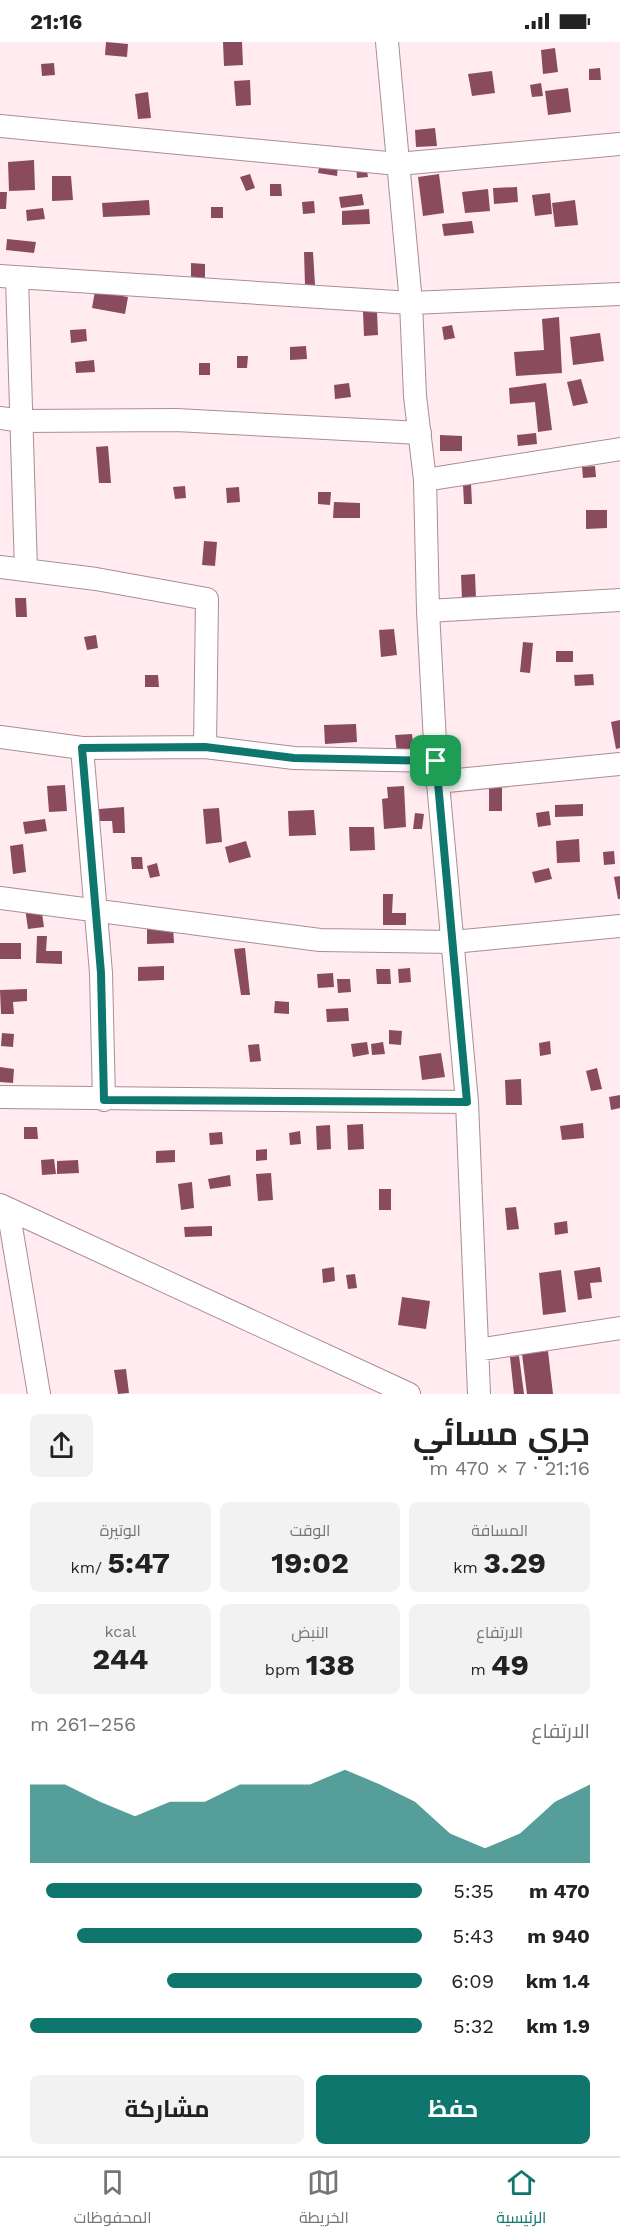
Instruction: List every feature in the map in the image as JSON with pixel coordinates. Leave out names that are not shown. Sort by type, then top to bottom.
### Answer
[{"type":"street","points":[[387,42],[425,480],[428,612],[437,771],[467,1102],[479,1394]]},
{"type":"street","points":[[0,126],[398,164],[620,144]]},
{"type":"street","points":[[26,570],[11,419],[9,277],[411,303],[620,294]]},
{"type":"street","points":[[11,419],[176,420],[420,433]]},
{"type":"street","points":[[425,480],[620,449]]},
{"type":"street","points":[[0,567],[207,599],[205,747]]},
{"type":"street","points":[[428,612],[620,600]]},
{"type":"street","points":[[0,736],[82,748],[205,747],[437,771],[620,764]]},
{"type":"street","points":[[82,748],[101,973],[104,1100]]},
{"type":"street","points":[[0,898],[320,940],[453,942],[620,926]]},
{"type":"street","points":[[0,1097],[104,1100],[467,1102]]},
{"type":"street","points":[[4,1207],[39,1394]]},
{"type":"street","points":[[4,1207],[409,1394]]},
{"type":"street","points":[[477,1350],[620,1328]]},
{"type":"building","points":[[106,42],[128,44],[127,57],[105,55]]},
{"type":"building","points":[[223,42],[242,42],[243,65],[224,66]]},
{"type":"building","points":[[555,48],[558,72],[543,74],[541,50]]},
{"type":"building","points":[[54,63],[55,75],[42,76],[41,64]]},
{"type":"building","points":[[600,68],[601,80],[589,80],[589,69]]},
{"type":"building","points":[[492,71],[495,93],[472,96],[468,74]]},
{"type":"building","points":[[250,80],[251,105],[236,106],[234,81]]},
{"type":"building","points":[[541,83],[543,96],[532,97],[530,85]]},
{"type":"building","points":[[568,88],[571,112],[548,115],[545,91]]},
{"type":"building","points":[[148,92],[151,118],[138,119],[135,94]]},
{"type":"building","points":[[435,128],[437,146],[416,147],[415,130]]},
{"type":"building","points":[[34,160],[35,190],[9,191],[8,162]]},
{"type":"building","points":[[320,163],[338,165],[337,176],[318,173]]},
{"type":"building","points":[[366,165],[368,177],[357,178],[356,166]]},
{"type":"building","points":[[250,174],[255,188],[246,191],[240,177]]},
{"type":"building","points":[[439,174],[444,213],[423,216],[418,177]]},
{"type":"building","points":[[52,176],[71,176],[73,200],[52,201]]},
{"type":"building","points":[[270,184],[281,184],[282,196],[270,196]]},
{"type":"building","points":[[517,187],[518,202],[494,204],[493,188]]},
{"type":"building","points":[[488,189],[490,211],[465,213],[462,192]]},
{"type":"building","points":[[0,192],[7,192],[6,209],[0,209]]},
{"type":"building","points":[[550,193],[552,214],[535,216],[532,195]]},
{"type":"building","points":[[362,194],[364,205],[341,208],[339,197]]},
{"type":"building","points":[[149,200],[150,215],[103,217],[102,203]]},
{"type":"building","points":[[575,200],[578,225],[555,227],[552,203]]},
{"type":"building","points":[[314,201],[315,213],[303,214],[302,202]]},
{"type":"building","points":[[211,207],[223,207],[223,218],[211,218]]},
{"type":"building","points":[[43,208],[45,219],[27,221],[26,210]]},
{"type":"building","points":[[369,209],[370,224],[342,225],[342,211]]},
{"type":"building","points":[[472,221],[474,233],[444,236],[442,224]]},
{"type":"building","points":[[7,239],[36,242],[34,253],[6,250]]},
{"type":"building","points":[[304,252],[313,252],[315,285],[305,285]]},
{"type":"building","points":[[191,263],[205,264],[205,279],[191,279]]},
{"type":"building","points":[[95,291],[128,297],[125,314],[92,308]]},
{"type":"building","points":[[363,312],[377,312],[378,335],[364,336]]},
{"type":"building","points":[[559,317],[562,373],[516,376],[514,352],[544,350],[542,319]]},
{"type":"building","points":[[452,325],[455,338],[444,340],[442,327]]},
{"type":"building","points":[[86,329],[87,341],[71,343],[70,330]]},
{"type":"building","points":[[600,333],[604,361],[573,365],[570,337]]},
{"type":"building","points":[[306,346],[307,359],[290,360],[290,347]]},
{"type":"building","points":[[237,356],[248,356],[247,368],[237,368]]},
{"type":"building","points":[[94,360],[95,372],[76,373],[75,362]]},
{"type":"building","points":[[199,363],[210,363],[210,375],[199,375]]},
{"type":"building","points":[[581,379],[588,403],[573,406],[567,382]]},
{"type":"building","points":[[349,383],[351,397],[335,399],[334,385]]},
{"type":"building","points":[[546,383],[552,430],[538,432],[535,402],[510,404],[509,388]]},
{"type":"building","points":[[536,433],[537,444],[518,446],[517,435]]},
{"type":"building","points":[[440,435],[462,436],[462,451],[440,451]]},
{"type":"building","points":[[108,446],[111,483],[99,483],[96,447]]},
{"type":"building","points":[[595,466],[596,477],[583,478],[582,467]]},
{"type":"building","points":[[471,484],[472,504],[464,504],[463,485]]},
{"type":"building","points":[[185,486],[186,498],[175,499],[173,487]]},
{"type":"building","points":[[239,487],[240,502],[227,503],[226,488]]},
{"type":"building","points":[[318,492],[331,492],[330,505],[318,504]]},
{"type":"building","points":[[334,502],[360,503],[360,518],[333,518]]},
{"type":"building","points":[[586,510],[607,510],[607,528],[586,529]]},
{"type":"building","points":[[204,541],[217,542],[215,566],[202,565]]},
{"type":"building","points":[[475,574],[476,599],[462,600],[461,575]]},
{"type":"building","points":[[15,598],[26,598],[27,617],[16,617]]},
{"type":"building","points":[[394,629],[397,655],[381,657],[379,630]]},
{"type":"building","points":[[96,635],[98,648],[87,650],[84,637]]},
{"type":"building","points":[[523,642],[533,643],[530,673],[520,672]]},
{"type":"building","points":[[556,651],[573,651],[573,662],[556,662]]},
{"type":"building","points":[[593,674],[594,685],[575,686],[574,675]]},
{"type":"building","points":[[145,675],[158,675],[159,687],[145,687]]},
{"type":"building","points":[[620,720],[620,748],[616,749],[611,722]]},
{"type":"building","points":[[356,724],[357,742],[325,744],[324,725]]},
{"type":"building","points":[[412,734],[414,751],[397,753],[395,735]]},
{"type":"building","points":[[65,785],[67,811],[49,812],[47,786]]},
{"type":"building","points":[[404,786],[406,827],[384,829],[382,799],[388,798],[387,787]]},
{"type":"building","points":[[502,786],[502,811],[489,811],[489,787]]},
{"type":"building","points":[[583,804],[583,816],[555,817],[555,805]]},
{"type":"building","points":[[124,807],[125,833],[113,833],[112,821],[99,821],[99,809]]},
{"type":"building","points":[[219,808],[222,842],[206,844],[203,809]]},
{"type":"building","points":[[314,810],[316,835],[289,836],[288,811]]},
{"type":"building","points":[[549,811],[551,825],[538,827],[536,813]]},
{"type":"building","points":[[415,813],[424,814],[422,829],[413,829]]},
{"type":"building","points":[[45,819],[47,831],[25,834],[23,822]]},
{"type":"building","points":[[349,827],[374,827],[375,850],[350,851]]},
{"type":"building","points":[[579,839],[580,862],[557,863],[556,841]]},
{"type":"building","points":[[246,841],[251,857],[229,863],[225,847]]},
{"type":"building","points":[[23,844],[26,872],[13,874],[10,846]]},
{"type":"building","points":[[614,851],[615,864],[604,865],[603,852]]},
{"type":"building","points":[[131,857],[142,857],[143,869],[132,869]]},
{"type":"building","points":[[157,863],[160,876],[150,878],[147,866]]},
{"type":"building","points":[[549,868],[552,879],[535,883],[532,872]]},
{"type":"building","points":[[620,876],[620,899],[618,899],[614,877]]},
{"type":"building","points":[[383,894],[393,894],[392,913],[406,913],[406,925],[383,925]]},
{"type":"building","points":[[41,906],[44,927],[28,929],[25,908]]},
{"type":"building","points":[[173,927],[174,943],[147,944],[147,928]]},
{"type":"building","points":[[37,936],[47,936],[46,951],[62,951],[62,964],[36,963]]},
{"type":"building","points":[[0,943],[21,943],[21,959],[0,959]]},
{"type":"building","points":[[245,948],[250,995],[241,995],[234,949]]},
{"type":"building","points":[[164,966],[164,980],[138,981],[138,967]]},
{"type":"building","points":[[410,968],[411,982],[399,983],[398,969]]},
{"type":"building","points":[[376,969],[390,969],[391,984],[377,984]]},
{"type":"building","points":[[333,973],[334,987],[318,988],[317,974]]},
{"type":"building","points":[[337,979],[350,979],[351,992],[338,993]]},
{"type":"building","points":[[27,989],[27,1001],[13,1002],[14,1014],[1,1014],[0,990]]},
{"type":"building","points":[[275,1001],[289,1002],[289,1014],[274,1013]]},
{"type":"building","points":[[348,1008],[349,1021],[327,1022],[326,1009]]},
{"type":"building","points":[[389,1030],[402,1031],[401,1045],[389,1044]]},
{"type":"building","points":[[2,1033],[14,1034],[13,1047],[1,1046]]},
{"type":"building","points":[[550,1041],[551,1054],[540,1056],[539,1043]]},
{"type":"building","points":[[367,1042],[369,1054],[353,1057],[351,1044]]},
{"type":"building","points":[[383,1042],[385,1054],[372,1055],[371,1044]]},
{"type":"building","points":[[259,1044],[261,1061],[250,1062],[248,1045]]},
{"type":"building","points":[[441,1053],[445,1077],[422,1080],[419,1056]]},
{"type":"building","points":[[0,1067],[14,1069],[13,1083],[0,1082]]},
{"type":"building","points":[[597,1068],[602,1089],[591,1091],[586,1071]]},
{"type":"building","points":[[521,1079],[522,1105],[506,1105],[505,1080]]},
{"type":"building","points":[[620,1095],[620,1108],[611,1110],[609,1097]]},
{"type":"building","points":[[583,1123],[584,1138],[562,1140],[560,1126]]},
{"type":"building","points":[[363,1124],[364,1149],[348,1150],[347,1125]]},
{"type":"building","points":[[330,1125],[331,1149],[317,1150],[316,1126]]},
{"type":"building","points":[[24,1127],[37,1127],[38,1139],[24,1139]]},
{"type":"building","points":[[300,1131],[301,1144],[290,1145],[289,1133]]},
{"type":"building","points":[[222,1132],[223,1144],[210,1145],[209,1133]]},
{"type":"building","points":[[267,1149],[267,1160],[256,1161],[256,1150]]},
{"type":"building","points":[[175,1150],[175,1162],[156,1163],[156,1151]]},
{"type":"building","points":[[54,1159],[56,1174],[42,1175],[41,1160]]},
{"type":"building","points":[[78,1160],[79,1173],[57,1174],[57,1161]]},
{"type":"building","points":[[271,1173],[273,1200],[258,1201],[256,1174]]},
{"type":"building","points":[[230,1175],[231,1186],[210,1189],[208,1179]]},
{"type":"building","points":[[192,1182],[194,1208],[181,1210],[178,1184]]},
{"type":"building","points":[[379,1189],[391,1189],[391,1210],[379,1210]]},
{"type":"building","points":[[516,1207],[519,1229],[507,1230],[505,1208]]},
{"type":"building","points":[[567,1221],[568,1233],[555,1235],[554,1223]]},
{"type":"building","points":[[212,1226],[212,1236],[185,1237],[184,1227]]},
{"type":"building","points":[[334,1267],[335,1281],[323,1283],[322,1269]]},
{"type":"building","points":[[600,1267],[602,1282],[590,1283],[592,1298],[578,1300],[574,1271]]},
{"type":"building","points":[[561,1270],[566,1312],[543,1315],[539,1273]]},
{"type":"building","points":[[355,1274],[357,1288],[348,1289],[346,1275]]},
{"type":"building","points":[[402,1297],[430,1301],[426,1329],[398,1325]]},
{"type":"building","points":[[548,1351],[553,1394],[527,1394],[522,1354]]},
{"type":"building","points":[[519,1356],[524,1394],[514,1394],[510,1357]]},
{"type":"building","points":[[126,1369],[129,1393],[118,1394],[114,1370]]},
{"type":"route","points":[[205,747],[294,758],[369,762],[436,761],[467,1102],[104,1100],[101,973],[82,748],[205,747]]}]
